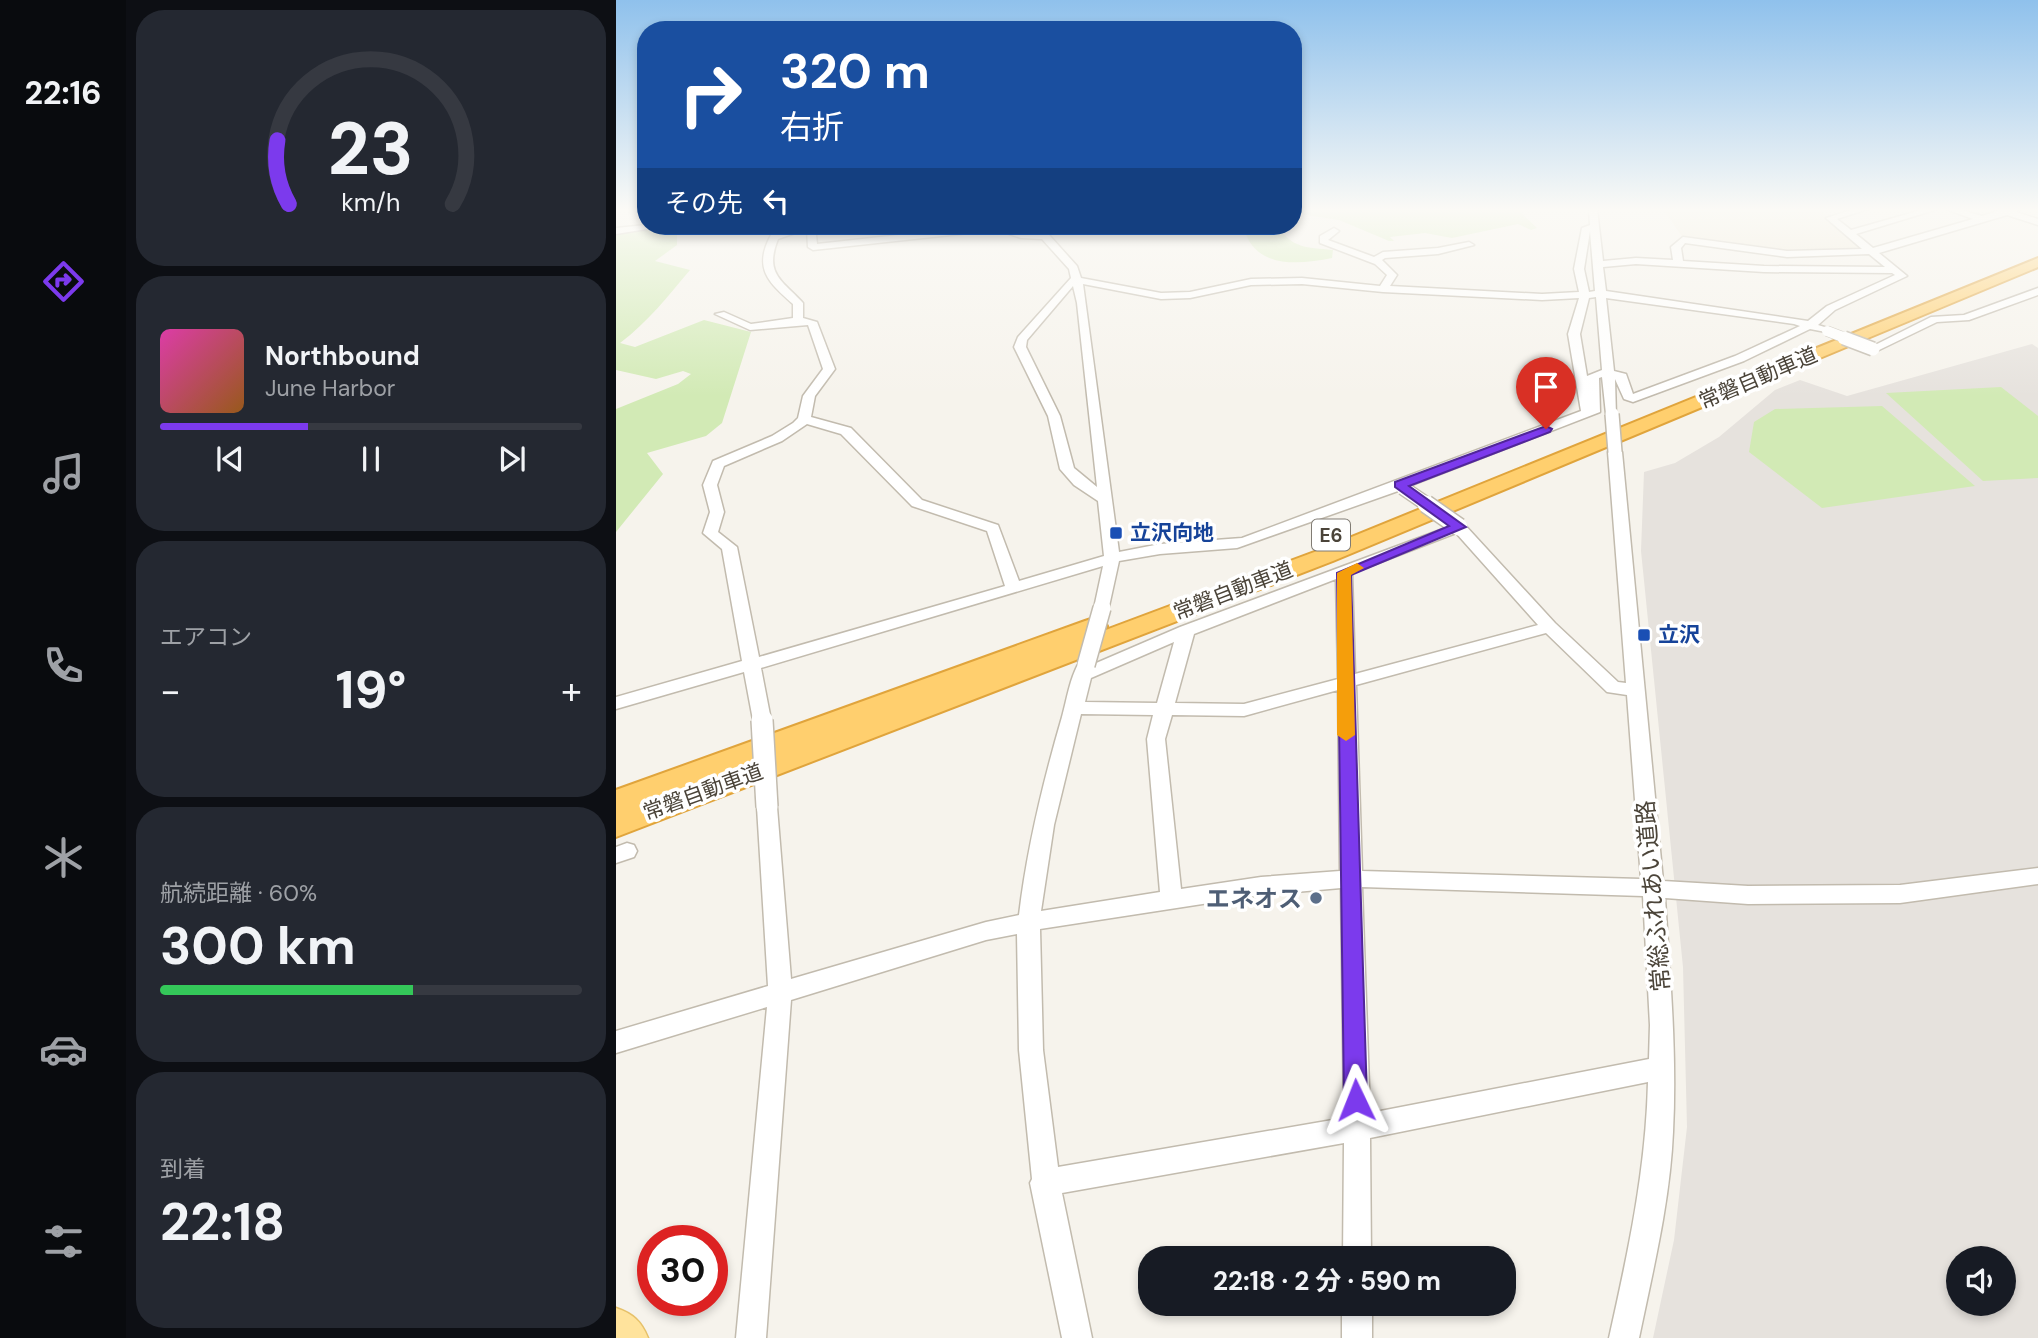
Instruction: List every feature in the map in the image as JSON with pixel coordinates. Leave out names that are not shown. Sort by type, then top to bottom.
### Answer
[{"type":"highway","name":"常磐自動車道","points":[[616,802],[1322,539],[1987,271]]},
{"type":"highway","name":"常磐自動車道","points":[[616,825],[1325,556],[2013,271]]},
{"type":"main road","points":[[616,1327],[628,1338]]},
{"type":"street","points":[[769,271],[771,279],[798,303],[798,321]]},
{"type":"street","points":[[1073,271],[1083,303],[1112,558],[1102,608],[1073,708],[1037,856],[1029,923],[1030,1056],[1044,1183],[1077,1338]]},
{"type":"street","points":[[1383,289],[1392,275],[1387,271]]},
{"type":"street","points":[[1579,271],[1585,294],[1574,334],[1588,413]]},
{"type":"street","points":[[1600,271],[1608,373]]},
{"type":"street","points":[[616,703],[919,617],[1013,586],[1112,558],[1160,549],[1239,543],[1401,486],[1596,410],[1593,377],[1608,373],[1622,377],[1628,396],[1633,398],[1767,346],[1812,324],[1826,315],[1831,308],[1902,276],[1897,271]]},
{"type":"street","points":[[1105,499],[1079,482],[1067,469],[1054,416],[1020,346],[1022,339],[1072,281],[1161,296],[1190,295],[1263,281],[1302,281],[1383,289],[1542,297],[1602,293],[1812,324],[1873,349],[1935,318],[1965,318],[2038,290]]},
{"type":"street","points":[[720,314],[750,327],[798,321],[812,322],[829,369],[808,396],[800,426],[718,464],[710,485],[717,512],[709,533],[729,547],[762,720],[780,991],[751,1338]]},
{"type":"street","name":"常総ふれあい道路","points":[[1608,373],[1662,992],[1660,1134],[1649,1219],[1624,1338]]},
{"type":"street","points":[[804,419],[846,431],[917,503],[993,528],[1013,586]]},
{"type":"street","points":[[1401,486],[1459,527],[1549,627],[1613,688],[1635,689]]},
{"type":"street","points":[[1084,670],[1459,527]]},
{"type":"street","points":[[1344,573],[1357,1128],[1357,1246]]},
{"type":"street","points":[[1073,708],[1244,710],[1549,627]]},
{"type":"street","points":[[1171,898],[1156,739],[1186,631]]},
{"type":"street","points":[[616,1042],[986,931],[1171,898],[1261,886],[1350,879],[1603,885],[1748,895],[1900,894],[2038,876]]},
{"type":"street","points":[[1044,1183],[1357,1128],[1662,1068]]},
{"type":"street","points":[[1357,1316],[1357,1338]]},
{"type":"shaded area","points":[[2032,344],[2038,348],[2038,1338],[1653,1338],[1674,1240],[1687,1127],[1683,967],[1641,551],[1644,472],[1675,463],[1719,437],[1775,390],[1800,380],[1847,396]]},
{"type":"green space","points":[[616,271],[689,271],[649,317],[620,343],[635,347],[704,320],[751,332],[722,423],[706,436],[647,453],[663,474],[616,532],[616,409],[678,384],[691,374],[683,371],[656,379],[616,370]]},
{"type":"green space","points":[[2001,387],[2038,416],[2038,478],[1983,481],[1886,393]]},
{"type":"green space","points":[[1882,406],[1975,486],[1822,508],[1749,452],[1754,422],[1775,409]]},
{"type":"slow traffic","points":[[1346,735],[1344,573],[1357,568]]},
{"type":"place","name":"立沢向地","points":[[1116,533]]},
{"type":"place","name":"立沢","points":[[1644,635]]},
{"type":"place","name":"エネオス","points":[[1316,898]]},
{"type":"route","points":[[1356,1100],[1344,573],[1459,527],[1400,485],[1546,429]]}]
